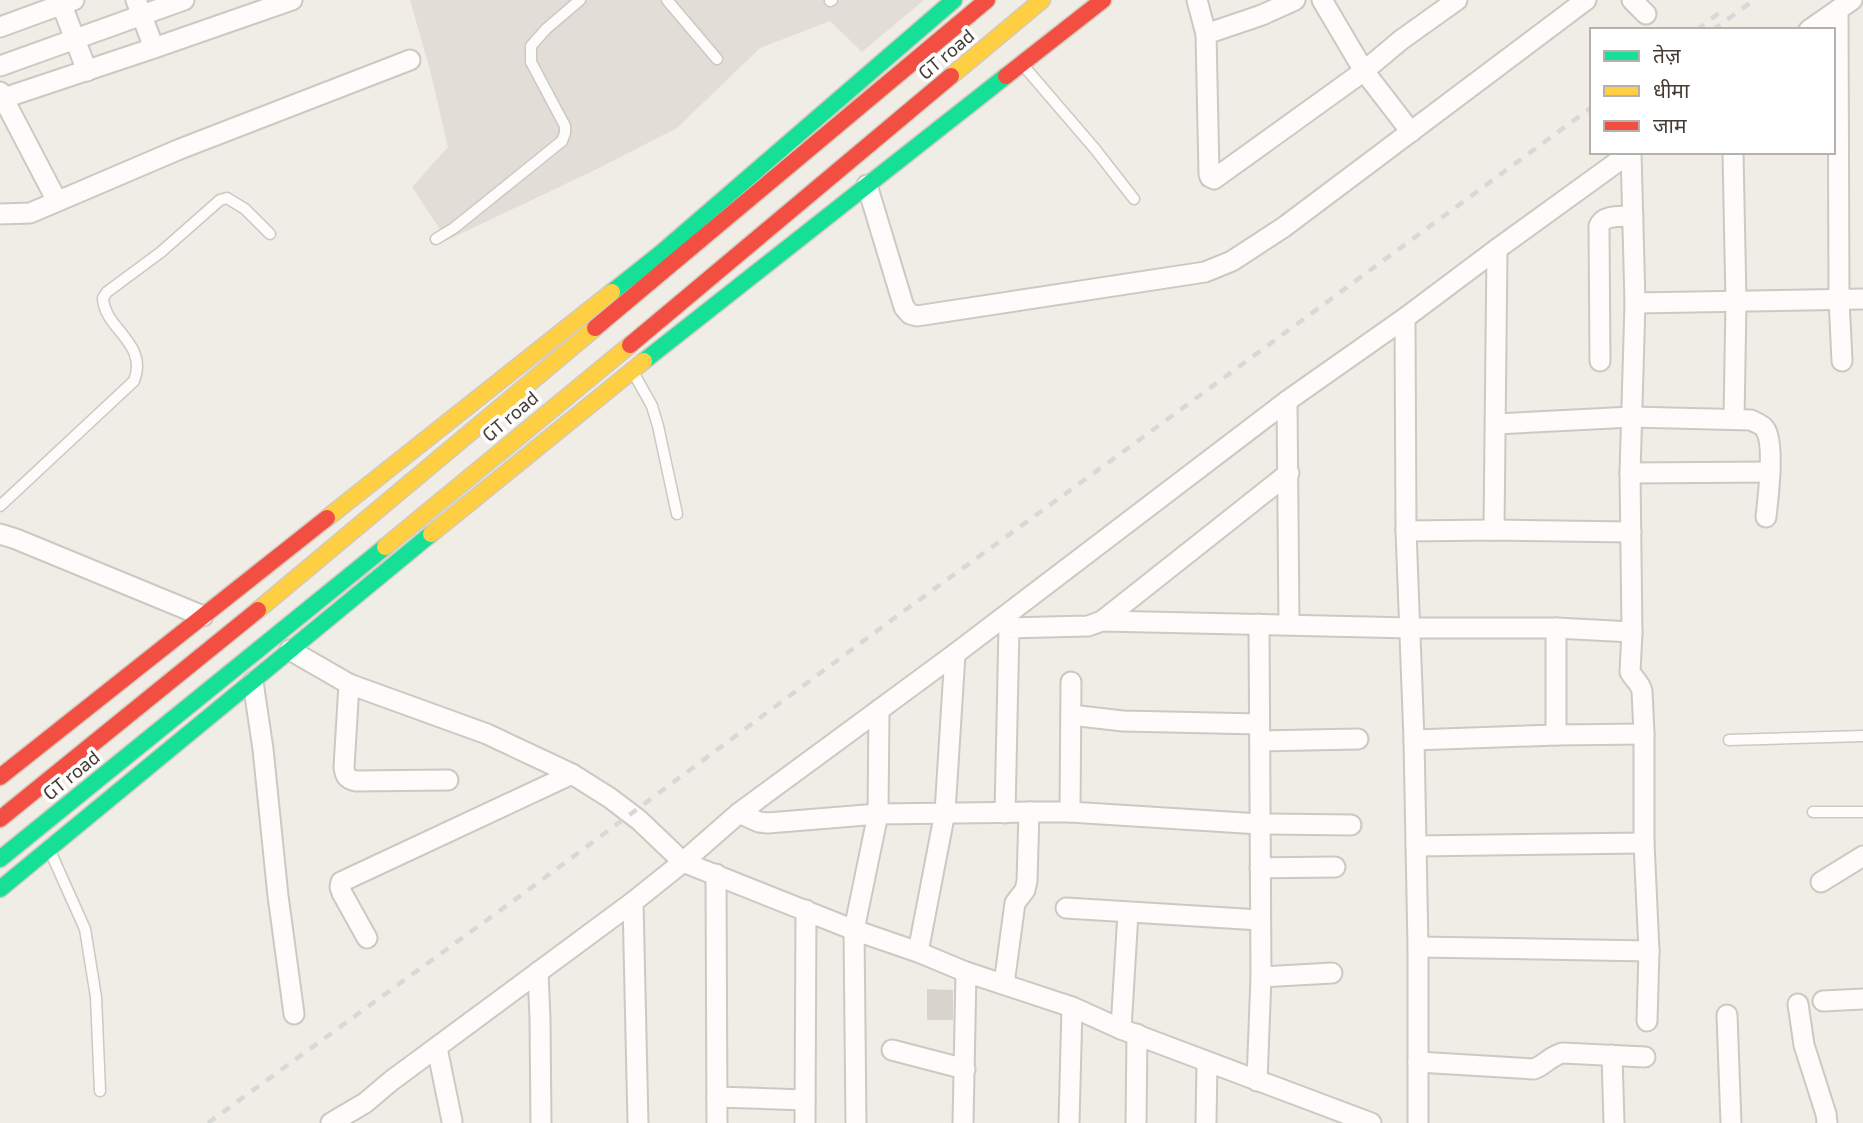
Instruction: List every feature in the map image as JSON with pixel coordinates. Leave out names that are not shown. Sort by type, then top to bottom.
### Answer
[{"type":"main road","points":[[0,777],[661,253],[954,0]]},
{"type":"main road","name":"GT road","points":[[0,819],[279,593],[987,0]]},
{"type":"main road","name":"GT road","points":[[0,859],[306,613],[1042,0]]},
{"type":"main road","points":[[0,889],[632,370],[1103,0]]},
{"type":"street","points":[[0,66],[74,39],[139,8],[184,0]]},
{"type":"street","points":[[57,201],[2,95],[155,48],[242,8],[292,0]]},
{"type":"street","points":[[1197,0],[1206,34],[1209,174],[1212,179],[1216,179],[1364,71],[1401,40],[1457,0]]},
{"type":"street","points":[[1206,34],[1296,0]]},
{"type":"street","points":[[1322,0],[1364,71],[1411,132]]},
{"type":"street","points":[[867,185],[904,307],[910,314],[917,316],[1205,272],[1232,261],[1284,227],[1587,0]]},
{"type":"street","points":[[1632,0],[1646,14]]},
{"type":"street","points":[[0,27],[65,2],[74,39],[87,71]]},
{"type":"street","points":[[1812,28],[1845,5]]},
{"type":"street","points":[[1842,361],[1839,299],[1845,5]]},
{"type":"street","points":[[139,8],[155,48]]},
{"type":"street","points":[[0,214],[30,213],[180,149],[410,60]]},
{"type":"street","points":[[331,1123],[365,1103],[633,902],[739,813],[955,654],[1287,401],[1628,154]]},
{"type":"street","points":[[1631,154],[1635,303],[1630,473],[1630,672],[1642,691],[1649,951],[1647,1021]]},
{"type":"street","points":[[1733,154],[1736,302],[1734,419]]},
{"type":"street","points":[[1600,361],[1599,226],[1605,218],[1633,216]]},
{"type":"street","points":[[1494,530],[1497,249]]},
{"type":"street","points":[[1635,303],[1863,299]]},
{"type":"street","points":[[1405,318],[1406,531],[1418,947],[1418,1123]]},
{"type":"street","points":[[1287,401],[1289,624]]},
{"type":"street","points":[[1496,424],[1632,417],[1751,421],[1764,426],[1768,434],[1770,472],[1766,517]]},
{"type":"street","points":[[1630,473],[1770,472]]},
{"type":"street","points":[[1005,813],[1009,628],[1088,626],[1102,621],[1289,474]]},
{"type":"street","points":[[1406,531],[1631,532]]},
{"type":"street","points":[[0,534],[203,616]]},
{"type":"street","points":[[1102,621],[1410,628],[1556,628],[1632,632]]},
{"type":"street","points":[[1257,1081],[1261,976],[1259,624]]},
{"type":"street","points":[[1556,628],[1556,735]]},
{"type":"street","points":[[290,650],[349,684],[487,734],[572,775],[639,820],[683,862],[854,930],[966,972],[1072,1007],[1207,1062],[1371,1123]]},
{"type":"street","points":[[918,952],[946,813],[955,654]]},
{"type":"street","points":[[253,682],[294,1014]]},
{"type":"street","points":[[1070,812],[1072,682]]},
{"type":"street","points":[[349,684],[344,766],[345,775],[349,779],[448,780]]},
{"type":"street","points":[[856,1123],[854,930],[878,814],[879,710]]},
{"type":"street","points":[[1071,715],[1123,722],[1357,739]]},
{"type":"street","points":[[1414,740],[1644,734]]},
{"type":"street","points":[[367,938],[341,893],[341,882],[572,775]]},
{"type":"street","points":[[1004,984],[1015,903],[1025,890],[1027,881],[1029,812]]},
{"type":"street","points":[[739,813],[768,823],[878,814],[1070,812],[1260,824],[1351,825]]},
{"type":"street","points":[[1416,846],[1644,843]]},
{"type":"street","points":[[1821,882],[1863,856]]},
{"type":"street","points":[[1260,868],[1335,867]]},
{"type":"street","points":[[716,874],[717,1123]]},
{"type":"street","points":[[633,902],[638,1123]]},
{"type":"street","points":[[1066,908],[1260,920]]},
{"type":"street","points":[[805,1123],[806,910]]},
{"type":"street","points":[[1128,913],[1129,1031],[1136,1123]]},
{"type":"street","points":[[1418,947],[1649,951]]},
{"type":"street","points":[[538,972],[541,1123]]},
{"type":"street","points":[[963,1123],[966,972]]},
{"type":"street","points":[[1261,976],[1332,973]]},
{"type":"street","points":[[1823,1001],[1863,999]]},
{"type":"street","points":[[1798,1004],[1804,1045],[1826,1114],[1826,1123]]},
{"type":"street","points":[[1069,1123],[1072,1007]]},
{"type":"street","points":[[1727,1015],[1731,1123]]},
{"type":"street","points":[[437,1048],[452,1121]]},
{"type":"street","points":[[892,1050],[965,1069]]},
{"type":"street","points":[[1418,1062],[1534,1069],[1562,1053],[1645,1057]]},
{"type":"street","points":[[1612,1055],[1614,1123]]},
{"type":"street","points":[[1206,1123],[1207,1062]]},
{"type":"street","points":[[717,1097],[805,1100]]},
{"type":"street","points":[[365,1103],[369,1123]]},
{"type":"lane","points":[[436,239],[464,220],[562,141],[565,126],[531,62],[531,46],[545,29],[580,0]]},
{"type":"lane","points":[[667,0],[717,59]]},
{"type":"lane","points":[[1022,64],[1134,199]]},
{"type":"lane","points":[[0,506],[134,381],[137,357],[106,310],[103,298],[107,292],[161,252],[220,200],[227,198],[245,209],[270,234]]},
{"type":"lane","points":[[632,370],[652,406],[667,459],[677,514]]},
{"type":"lane","points":[[1729,740],[1863,736]]},
{"type":"lane","points":[[1813,812],[1863,812]]},
{"type":"lane","points":[[49,849],[85,929],[96,997],[100,1091]]},
{"type":"shaded area","points":[[410,0],[924,0],[862,52],[830,21],[760,48],[677,128],[447,240],[412,187],[448,147]]},
{"type":"building","points":[[927,989],[953,990],[953,1020],[927,1020]]},
{"type":"railway","points":[[1716,28],[1754,0]]},
{"type":"railway","points":[[1700,28],[1719,13]]},
{"type":"railway","points":[[208,1123],[1590,108]]},
{"type":"traffic: fast","points":[[612,292],[661,253],[954,0]]},
{"type":"traffic: fast","points":[[644,361],[1006,76]]},
{"type":"traffic: fast","points":[[0,889],[431,534]]},
{"type":"traffic: fast","points":[[0,859],[385,547]]},
{"type":"traffic: slow","points":[[951,76],[1042,0]]},
{"type":"traffic: slow","points":[[327,518],[612,292]]},
{"type":"traffic: slow","points":[[258,610],[595,328]]},
{"type":"traffic: slow","points":[[385,547],[630,345]]},
{"type":"traffic: slow","points":[[431,534],[644,361]]},
{"type":"traffic: jam","points":[[595,328],[987,0]]},
{"type":"traffic: jam","points":[[1006,76],[1103,0]]},
{"type":"traffic: jam","points":[[630,345],[951,76]]},
{"type":"traffic: jam","points":[[0,777],[327,518]]},
{"type":"traffic: jam","points":[[0,819],[258,610]]}]
